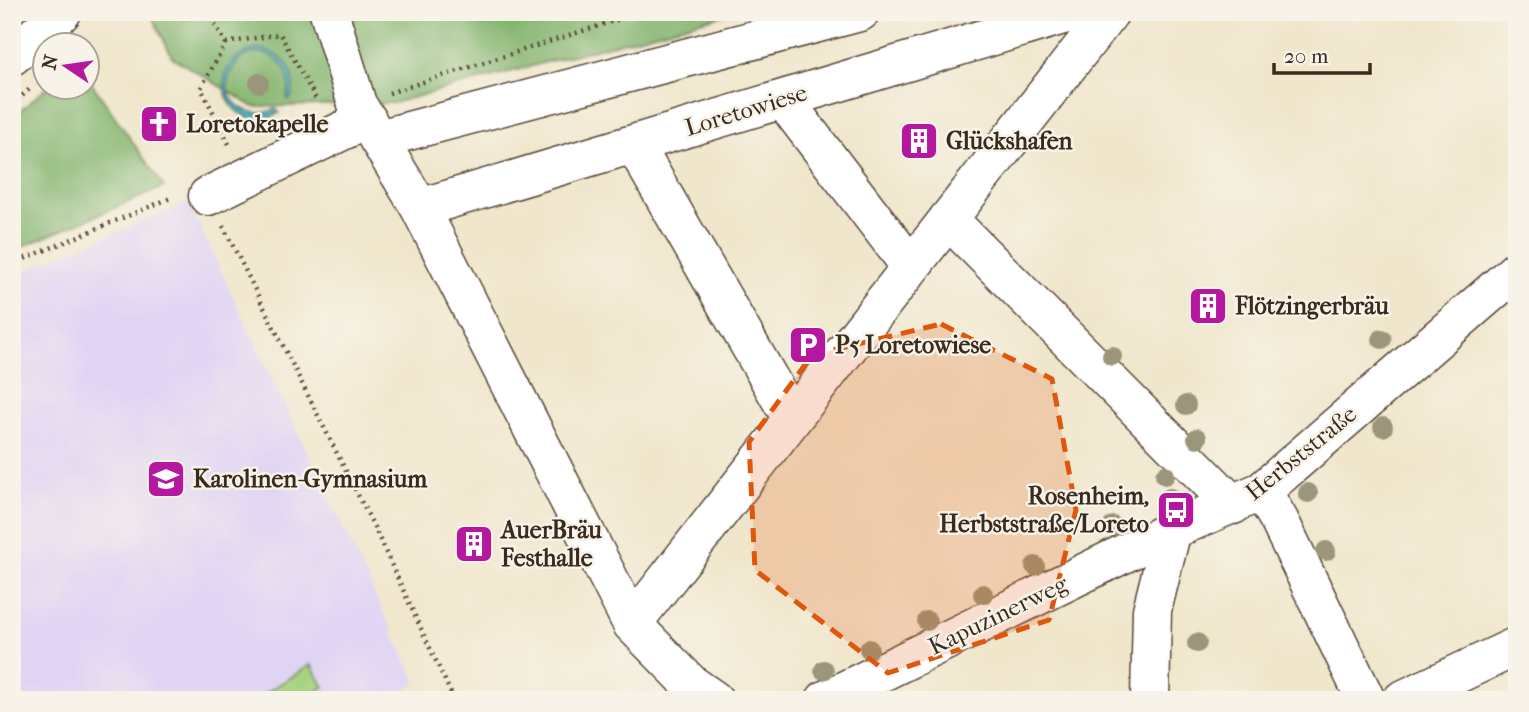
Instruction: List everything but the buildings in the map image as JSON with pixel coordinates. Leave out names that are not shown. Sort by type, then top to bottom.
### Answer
[{"type":"street","points":[[12,56],[62,12]]},
{"type":"street","points":[[329,12],[356,117],[420,208],[632,624],[691,684],[714,700]]},
{"type":"street","points":[[208,196],[356,117],[860,12]]},
{"type":"street","name":"Loretowiese","points":[[420,208],[1073,12]]},
{"type":"street","points":[[632,624],[1110,12]]},
{"type":"street","points":[[783,99],[911,267]]},
{"type":"street","points":[[634,144],[792,419]]},
{"type":"street","points":[[948,219],[1248,498],[1279,520],[1366,700]]},
{"type":"street","name":"Herbststraße","points":[[1172,530],[1248,498],[1517,270]]},
{"type":"street","points":[[1150,700],[1152,610],[1172,530]]},
{"type":"street","name":"Kapuzinerweg","points":[[825,700],[1172,530]]},
{"type":"street","points":[[1402,700],[1517,646]]},
{"type":"path","points":[[208,12],[226,43]]},
{"type":"path","points":[[226,43],[280,34],[356,117],[642,12]]},
{"type":"path","points":[[226,43],[201,88],[234,154]]},
{"type":"path","points":[[12,264],[202,186],[374,527],[454,700]]},
{"type":"highlighted area","points":[[941,324],[1052,379],[1076,510],[1049,620],[888,673],[755,570],[749,442],[812,355]]},
{"type":"shaded area","name":"Karolinen-Gymnasium","points":[[188,202],[417,683],[385,700],[12,700],[12,276]]},
{"type":"green space","points":[[150,12],[734,12],[393,103],[254,107],[172,57]]},
{"type":"green space","points":[[102,98],[164,187],[12,251],[12,118],[32,100],[102,102]]},
{"type":"green space","points":[[311,665],[324,687],[302,700],[254,700]]},
{"type":"water","points":[[260,49],[277,56],[288,67],[293,82],[290,100],[287,98],[287,73],[281,64],[262,53],[242,58],[228,78],[228,88],[237,105],[245,110],[265,113],[276,109],[279,113],[261,119],[245,116],[234,107],[226,95],[225,81],[229,67],[241,55]]},
{"type":"place","name":"Loretokapelle","points":[[159,124]]},
{"type":"place","name":"Glückshafen","points":[[919,141]]},
{"type":"place","name":"Flötzingerbräu","points":[[1208,306]]},
{"type":"place","name":"P5 Loretowiese","points":[[808,345]]},
{"type":"place","name":"Karolinen-Gymnasium","points":[[166,479]]},
{"type":"place","name":"Rosenheim, Herbststraße/Loreto","points":[[1176,510]]},
{"type":"place","name":"AuerBräu Festhalle","points":[[474,544]]}]
